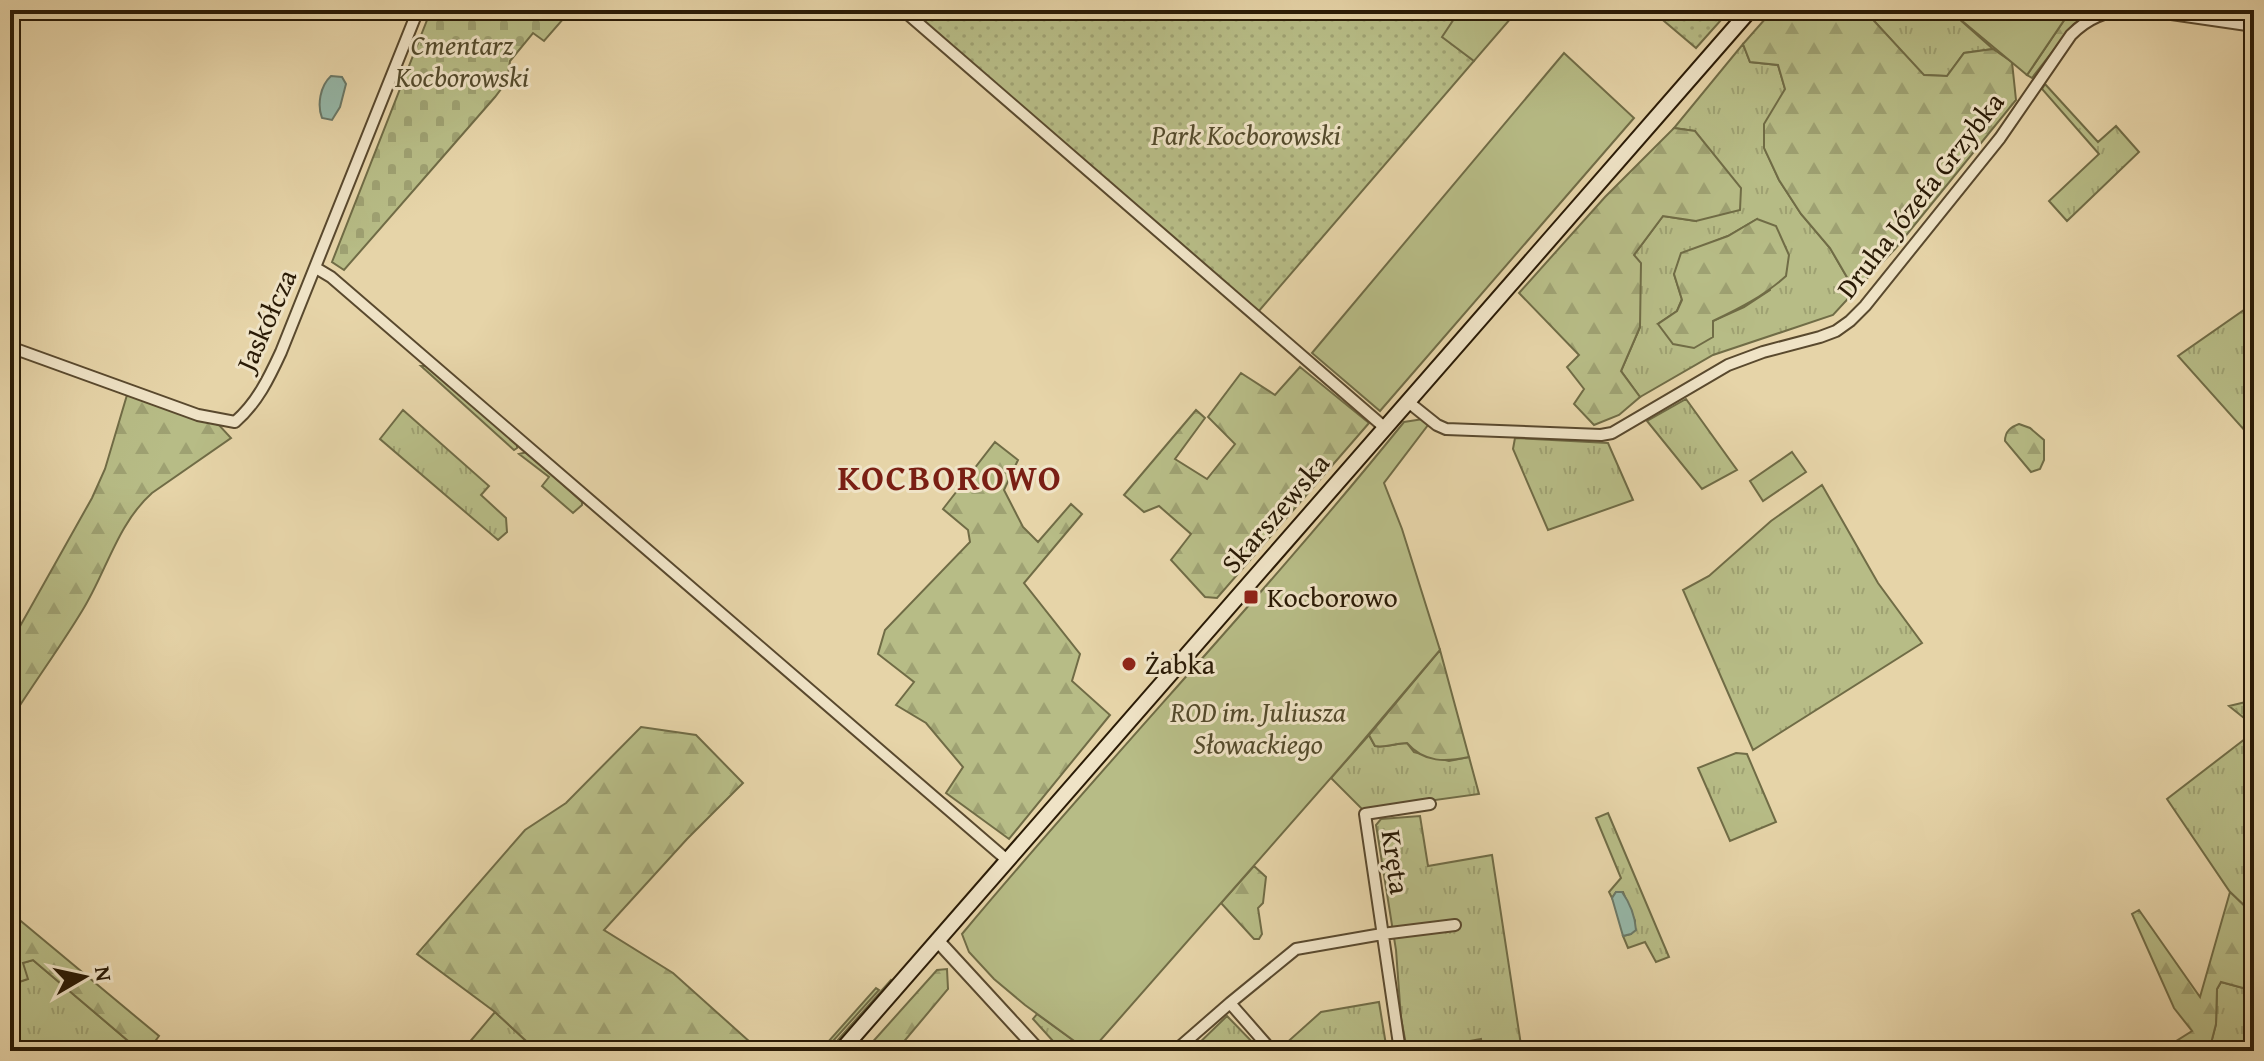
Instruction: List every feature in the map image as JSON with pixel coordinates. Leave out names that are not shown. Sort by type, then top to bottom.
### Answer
[{"type":"main road","name":"Skarszewska","points":[[841,1051],[1750,10]]},
{"type":"street","name":"Jaskółcza","points":[[10,347],[198,415],[235,422],[264,388],[316,268],[418,10]]},
{"type":"street","points":[[903,10],[1384,427]]},
{"type":"street","name":"Druha Józefa Grzybka","points":[[1407,401],[1446,429],[1601,435],[1612,433],[1728,365],[1836,331],[1865,306],[2000,138],[2071,35],[2095,17],[2129,10]]},
{"type":"street","points":[[2144,10],[2254,26]]},
{"type":"street","points":[[316,268],[331,277],[1007,860]]},
{"type":"street","name":"Kręta","points":[[1400,1051],[1365,814],[1430,804]]},
{"type":"street","name":"Kręta","points":[[1175,1051],[1296,949],[1455,925]]},
{"type":"street","points":[[937,940],[1039,1051]]},
{"type":"street","points":[[1230,1003],[1272,1051]]},
{"type":"green space","name":"Cmentarz Kocborowski","points":[[431,10],[571,10],[544,41],[533,33],[510,61],[507,81],[495,97],[344,270],[332,262]]},
{"type":"green space","name":"Park Kocborowski","points":[[910,10],[1460,10],[1443,37],[1474,61],[1258,312]]},
{"type":"green space","points":[[1460,10],[1518,10],[1474,61],[1442,37]]},
{"type":"green space","points":[[1651,10],[1730,10],[1696,48]]},
{"type":"green space","points":[[1773,10],[1864,10],[1924,75],[1947,76],[1964,53],[1993,49],[2012,62],[2016,100],[1895,249],[1855,291],[1830,248],[1801,214],[1779,180],[1764,148],[1764,124],[1785,89],[1778,65],[1750,62],[1743,44]]},
{"type":"green space","points":[[1864,10],[1949,10],[1993,49],[1964,53],[1947,76],[1923,75]]},
{"type":"green space","points":[[1949,10],[2071,10],[2027,75]]},
{"type":"green space","points":[[2071,10],[2081,10],[2084,17],[2074,24],[2032,78],[2027,75]]},
{"type":"green space","points":[[1743,44],[1750,62],[1778,65],[1785,89],[1765,149],[1779,180],[1801,214],[1830,248],[1855,291],[1833,315],[1713,355],[1640,397],[1621,371],[1640,327],[1634,255],[1663,216],[1696,221],[1695,131],[1674,128]],"holes":[[[1757,219],[1770,290],[1744,307],[1713,321],[1659,323],[1677,311],[1682,299],[1674,274],[1710,243]]]},
{"type":"green space","points":[[1564,53],[1634,118],[1380,411],[1312,353]]},
{"type":"green space","points":[[2045,84],[2098,142],[2116,126],[2139,152],[2067,221],[2049,201],[2099,154],[2042,89]]},
{"type":"green space","points":[[1674,128],[1695,131],[1741,188],[1740,210],[1696,221],[1663,216],[1634,255],[1641,263],[1640,327],[1621,371],[1640,397],[1619,415],[1594,425],[1574,404],[1584,389],[1567,367],[1579,355],[1519,293],[1605,197]]},
{"type":"green space","points":[[1757,219],[1776,226],[1789,255],[1786,276],[1760,296],[1713,321],[1713,337],[1694,348],[1673,344],[1658,324],[1677,311],[1682,300],[1674,274],[1681,253],[1728,236]]},
{"type":"green space","points":[[2254,303],[2254,441],[2178,356]]},
{"type":"green space","points":[[421,366],[426,366],[517,444],[517,448],[514,450]]},
{"type":"green space","points":[[1300,367],[1369,423],[1217,598],[1205,597],[1171,560],[1191,534],[1159,506],[1144,512],[1124,495],[1196,410],[1205,418],[1175,459],[1207,479],[1235,444],[1208,417],[1241,373],[1275,395]]},
{"type":"green space","points":[[127,395],[219,425],[231,438],[152,493],[140,505],[121,534],[82,611],[10,721],[10,644],[92,498],[105,469]]},
{"type":"green space","points":[[1686,399],[1737,470],[1702,489],[1647,421]]},
{"type":"green space","points":[[403,410],[489,486],[481,495],[506,518],[507,532],[498,540],[380,439]]},
{"type":"green space","name":"ROD im. Juliusza Słowackiego","points":[[1423,419],[1428,425],[1384,483],[1402,529],[1440,650],[1088,1051],[994,979],[969,952],[962,934],[1296,552],[1404,422]]},
{"type":"green space","points":[[2019,424],[2030,428],[2044,440],[2044,460],[2040,469],[2031,472],[2005,441],[2009,430]]},
{"type":"green space","points":[[1515,438],[1608,443],[1633,500],[1548,530],[1513,449]]},
{"type":"green space","points":[[995,442],[1018,460],[1004,490],[1023,527],[1038,542],[1071,504],[1082,514],[1024,583],[1080,654],[1072,681],[1110,715],[1009,839],[946,793],[963,767],[926,723],[896,705],[914,682],[878,654],[885,630],[970,542],[968,530],[943,509]]},
{"type":"green space","points":[[527,452],[582,502],[573,513],[542,486],[549,477],[519,454]]},
{"type":"green space","points":[[1792,452],[1806,472],[1763,501],[1750,481]]},
{"type":"green space","points":[[1822,485],[1878,583],[1922,643],[1753,750],[1683,590],[1709,576],[1771,521]]},
{"type":"green space","points":[[1440,650],[1469,757],[1452,760],[1428,758],[1407,743],[1375,746],[1369,735]]},
{"type":"green space","points":[[2254,700],[2254,726],[2229,706]]},
{"type":"green space","points":[[641,727],[696,735],[743,783],[604,930],[673,973],[760,1051],[537,1051],[495,1012],[417,954],[525,830],[566,803]]},
{"type":"green space","points":[[2254,732],[2254,915],[2230,892],[2167,799]]},
{"type":"green space","points":[[1369,735],[1375,746],[1407,743],[1414,752],[1449,761],[1469,757],[1479,794],[1363,810],[1331,778]]},
{"type":"green space","points":[[1736,753],[1747,754],[1776,822],[1730,841],[1698,768]]},
{"type":"green space","points":[[1608,813],[1669,957],[1656,962],[1645,942],[1628,948],[1623,936],[1631,934],[1635,921],[1623,892],[1616,892],[1612,898],[1609,892],[1621,878],[1596,818]]},
{"type":"green space","points":[[1420,816],[1428,866],[1492,855],[1521,1045],[1482,1051],[1481,1039],[1407,1050],[1401,1018],[1396,950],[1376,825],[1381,819]]},
{"type":"green space","points":[[1254,866],[1266,877],[1263,903],[1258,908],[1262,934],[1259,939],[1254,939],[1221,903]]},
{"type":"green space","points":[[2230,892],[2254,915],[2254,991],[2221,982],[2217,989],[2216,1024],[2209,1051],[2168,1051],[2170,1045],[2192,1031],[2174,1008],[2132,914],[2139,910],[2200,997]]},
{"type":"green space","points":[[10,912],[159,1036],[148,1051],[140,1051],[33,960],[23,963],[28,979],[10,985]]},
{"type":"green space","points":[[33,960],[140,1051],[10,1051],[10,985],[27,979],[22,963]]},
{"type":"green space","points":[[947,969],[948,989],[896,1051],[875,1051],[869,1046],[937,970]]},
{"type":"green space","points":[[891,980],[893,982],[833,1051],[828,1051]]},
{"type":"green space","points":[[2221,982],[2254,991],[2254,1051],[2209,1051],[2216,1024],[2217,989]]},
{"type":"green space","points":[[876,988],[879,990],[824,1051],[820,1051]]},
{"type":"green space","points":[[1379,1002],[1387,1051],[1287,1051],[1283,1046],[1321,1012]]},
{"type":"green space","points":[[495,1012],[537,1051],[462,1051]]},
{"type":"green space","points":[[1037,1014],[1088,1051],[1062,1051],[1033,1019]]},
{"type":"green space","points":[[1227,1016],[1261,1051],[1191,1051]]},
{"type":"shaded area","points":[[331,76],[342,77],[346,84],[340,107],[332,120],[322,118],[320,107],[322,90]]},
{"type":"shaded area","points":[[1616,892],[1622,892],[1632,910],[1636,930],[1631,934],[1623,936],[1612,898]]},
{"type":"place","name":"Kocborowo","points":[[1251,597]]},
{"type":"place","name":"Żabka","points":[[1129,664]]},
{"type":"district","name":"KOCBOROWO","points":[[950,477]]}]
